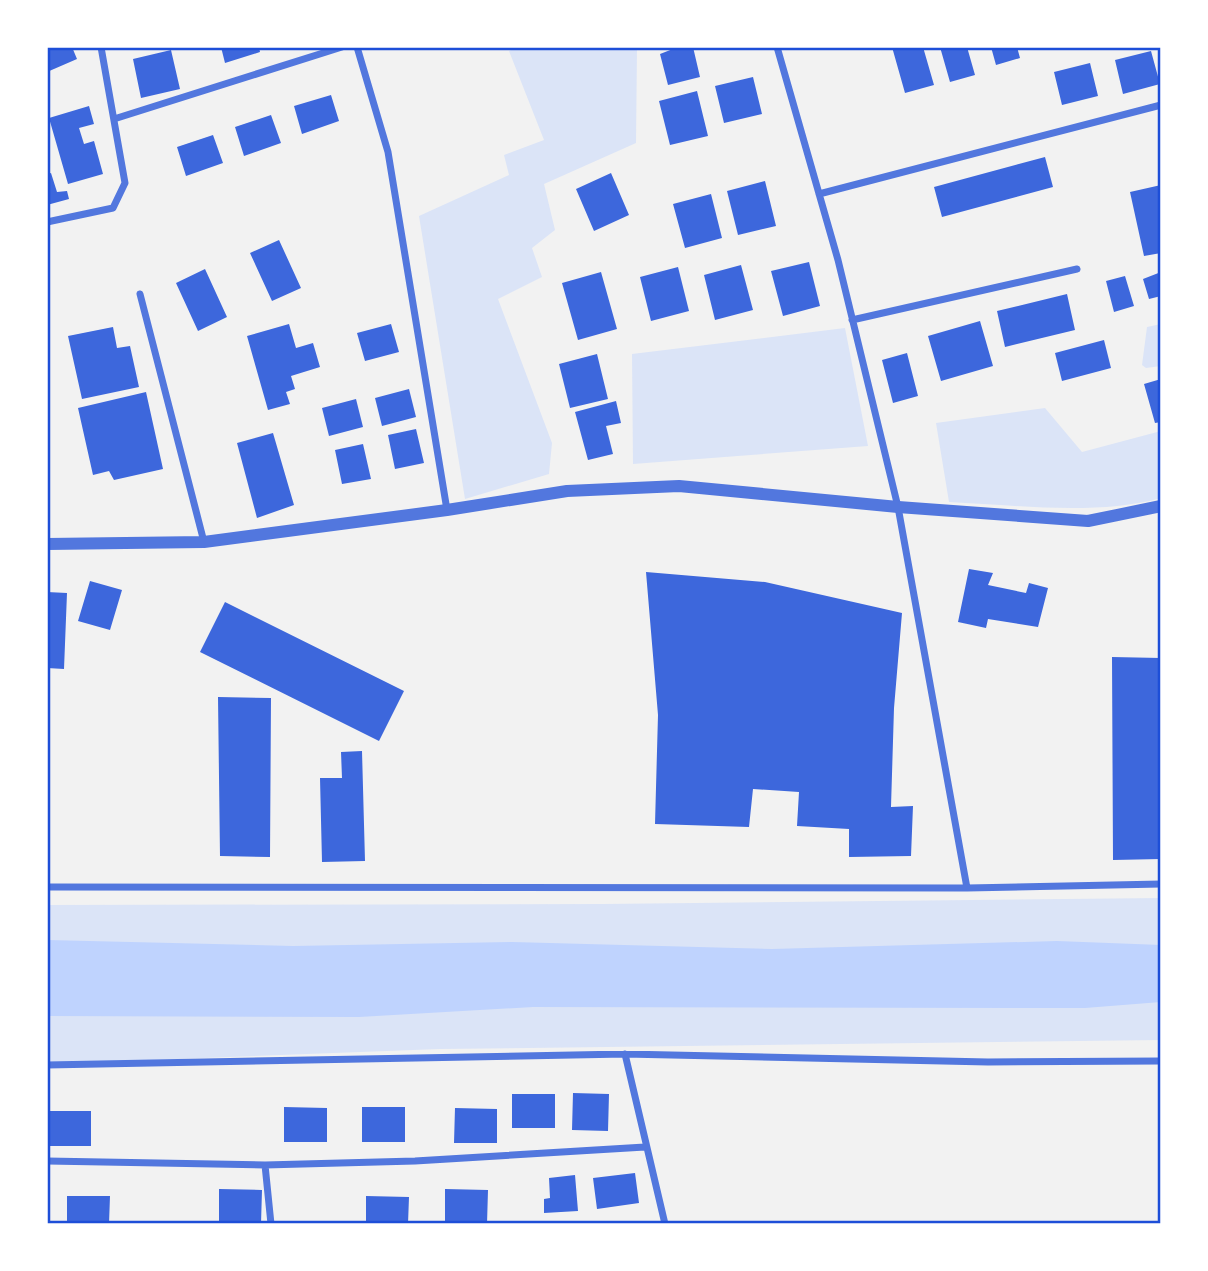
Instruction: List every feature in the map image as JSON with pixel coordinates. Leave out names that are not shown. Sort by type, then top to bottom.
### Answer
[{"type":"street","points":[[47,222],[113,208],[125,183],[101,47]]},
{"type":"street","points":[[114,119],[342,47]]},
{"type":"street","points":[[357,47],[388,152],[447,510]]},
{"type":"street","points":[[777,47],[819,194],[898,507],[967,888]]},
{"type":"street","points":[[819,194],[1161,106]]},
{"type":"street","points":[[852,320],[1077,269]]},
{"type":"street","points":[[140,294],[204,541]]},
{"type":"street","points":[[47,544],[204,541],[447,510],[567,491],[679,486],[898,507],[1088,521],[1161,506]]},
{"type":"street","points":[[47,887],[967,888],[1161,884]]},
{"type":"street","points":[[625,1054],[665,1224]]},
{"type":"street","points":[[47,1065],[625,1054],[988,1062],[1161,1061]]},
{"type":"street","points":[[47,1161],[265,1166],[415,1161],[645,1147]]},
{"type":"street","points":[[265,1166],[271,1224]]},
{"type":"shaded area","points":[[517,47],[640,47],[637,49],[636,143],[544,184],[555,230],[532,248],[542,277],[498,299],[552,443],[549,474],[465,499],[419,216],[509,175],[504,155],[544,140],[509,51]]},
{"type":"shaded area","points":[[1161,324],[1161,366],[1146,368],[1142,365],[1147,327]]},
{"type":"shaded area","points":[[845,328],[868,446],[633,464],[632,354]]},
{"type":"shaded area","points":[[1045,408],[1082,452],[1161,431],[1161,498],[1110,507],[1083,508],[949,502],[936,423]]},
{"type":"shaded area","points":[[1161,898],[1161,1040],[440,1049],[47,1064],[47,905],[603,904]]},
{"type":"water","points":[[47,940],[293,946],[512,942],[772,949],[1057,941],[1161,945],[1161,1002],[1085,1008],[533,1007],[359,1017],[47,1016]]},
{"type":"building","points":[[47,47],[72,47],[77,59],[47,72]]},
{"type":"building","points":[[221,47],[259,47],[260,52],[225,63]]},
{"type":"building","points":[[678,47],[693,47],[700,77],[668,85],[660,54]]},
{"type":"building","points":[[892,47],[923,47],[934,85],[905,93]]},
{"type":"building","points":[[940,47],[967,47],[975,75],[950,82]]},
{"type":"building","points":[[991,47],[1017,47],[1020,58],[996,65]]},
{"type":"building","points":[[171,50],[180,89],[141,98],[133,59]]},
{"type":"building","points":[[1151,51],[1160,84],[1123,94],[1115,60]]},
{"type":"building","points":[[1090,63],[1098,96],[1062,105],[1054,72]]},
{"type":"building","points":[[753,77],[762,114],[724,123],[715,86]]},
{"type":"building","points":[[697,91],[708,136],[670,145],[659,101]]},
{"type":"building","points":[[331,95],[339,121],[302,134],[294,106]]},
{"type":"building","points":[[89,106],[94,124],[79,128],[84,144],[94,141],[103,174],[68,184],[49,118]]},
{"type":"building","points":[[271,115],[281,143],[244,156],[235,127]]},
{"type":"building","points":[[213,135],[223,163],[186,176],[177,147]]},
{"type":"building","points":[[1045,157],[1053,187],[942,217],[934,187]]},
{"type":"building","points":[[51,173],[57,192],[67,191],[69,199],[47,205],[47,174]]},
{"type":"building","points":[[611,173],[629,215],[594,231],[576,189]]},
{"type":"building","points":[[765,181],[776,226],[738,235],[727,191]]},
{"type":"building","points":[[1161,185],[1161,253],[1144,256],[1130,192]]},
{"type":"building","points":[[711,194],[722,238],[685,248],[673,204]]},
{"type":"building","points":[[279,240],[301,288],[272,301],[250,253]]},
{"type":"building","points":[[809,262],[820,306],[783,316],[771,271]]},
{"type":"building","points":[[741,265],[753,310],[715,320],[704,275]]},
{"type":"building","points":[[678,267],[689,311],[651,321],[640,277]]},
{"type":"building","points":[[205,269],[227,317],[198,331],[176,283]]},
{"type":"building","points":[[601,272],[617,329],[578,340],[562,283]]},
{"type":"building","points":[[1161,272],[1161,296],[1149,299],[1143,279]]},
{"type":"building","points":[[1125,276],[1134,306],[1114,312],[1106,281]]},
{"type":"building","points":[[1067,294],[1075,330],[1005,347],[997,311]]},
{"type":"building","points":[[980,321],[993,366],[941,381],[928,336]]},
{"type":"building","points":[[289,324],[296,348],[313,343],[320,367],[291,376],[295,389],[286,392],[290,404],[268,410],[247,336]]},
{"type":"building","points":[[391,324],[399,352],[365,361],[357,333]]},
{"type":"building","points":[[113,327],[117,348],[130,346],[139,387],[82,399],[68,336]]},
{"type":"building","points":[[1104,340],[1111,368],[1062,381],[1055,353]]},
{"type":"building","points":[[907,353],[918,396],[893,403],[882,360]]},
{"type":"building","points":[[597,354],[608,399],[570,408],[559,364]]},
{"type":"building","points":[[1161,379],[1161,422],[1155,423],[1144,384]]},
{"type":"building","points":[[409,389],[416,417],[382,426],[375,398]]},
{"type":"building","points":[[146,392],[163,469],[114,480],[109,471],[93,475],[78,408]]},
{"type":"building","points":[[356,399],[363,427],[329,436],[322,408]]},
{"type":"building","points":[[616,401],[621,423],[606,426],[613,454],[588,460],[575,412]]},
{"type":"building","points":[[416,429],[424,463],[395,469],[388,435]]},
{"type":"building","points":[[273,433],[294,505],[257,518],[237,443]]},
{"type":"building","points":[[363,444],[371,479],[342,484],[335,450]]},
{"type":"building","points":[[969,569],[993,573],[988,585],[1026,593],[1029,583],[1048,588],[1038,627],[988,619],[986,628],[958,622]]},
{"type":"building","points":[[646,572],[765,582],[902,613],[894,708],[891,807],[913,806],[911,856],[849,857],[849,829],[797,826],[799,792],[753,789],[749,827],[655,824],[658,715]]},
{"type":"building","points":[[90,581],[122,590],[110,630],[78,621]]},
{"type":"building","points":[[47,592],[67,593],[64,669],[47,668]]},
{"type":"building","points":[[225,602],[404,691],[379,741],[200,652]]},
{"type":"building","points":[[1112,657],[1161,658],[1161,859],[1113,860]]},
{"type":"building","points":[[218,697],[271,698],[270,857],[220,856]]},
{"type":"building","points":[[362,751],[365,861],[322,862],[320,778],[342,778],[341,752]]},
{"type":"building","points":[[573,1093],[609,1094],[608,1131],[572,1130]]},
{"type":"building","points":[[512,1094],[555,1094],[555,1128],[512,1128]]},
{"type":"building","points":[[284,1107],[327,1108],[327,1142],[284,1142]]},
{"type":"building","points":[[362,1107],[405,1107],[405,1142],[362,1142]]},
{"type":"building","points":[[455,1108],[497,1109],[497,1143],[454,1143]]},
{"type":"building","points":[[48,1111],[91,1111],[91,1146],[48,1146]]},
{"type":"building","points":[[635,1173],[639,1203],[597,1209],[593,1178]]},
{"type":"building","points":[[575,1175],[578,1211],[544,1213],[544,1199],[550,1198],[549,1178]]},
{"type":"building","points":[[219,1189],[262,1190],[261,1224],[219,1223]]},
{"type":"building","points":[[445,1189],[488,1190],[487,1224],[445,1224]]},
{"type":"building","points":[[67,1196],[110,1196],[109,1224],[67,1224]]},
{"type":"building","points":[[366,1196],[409,1197],[408,1224],[366,1224]]}]
